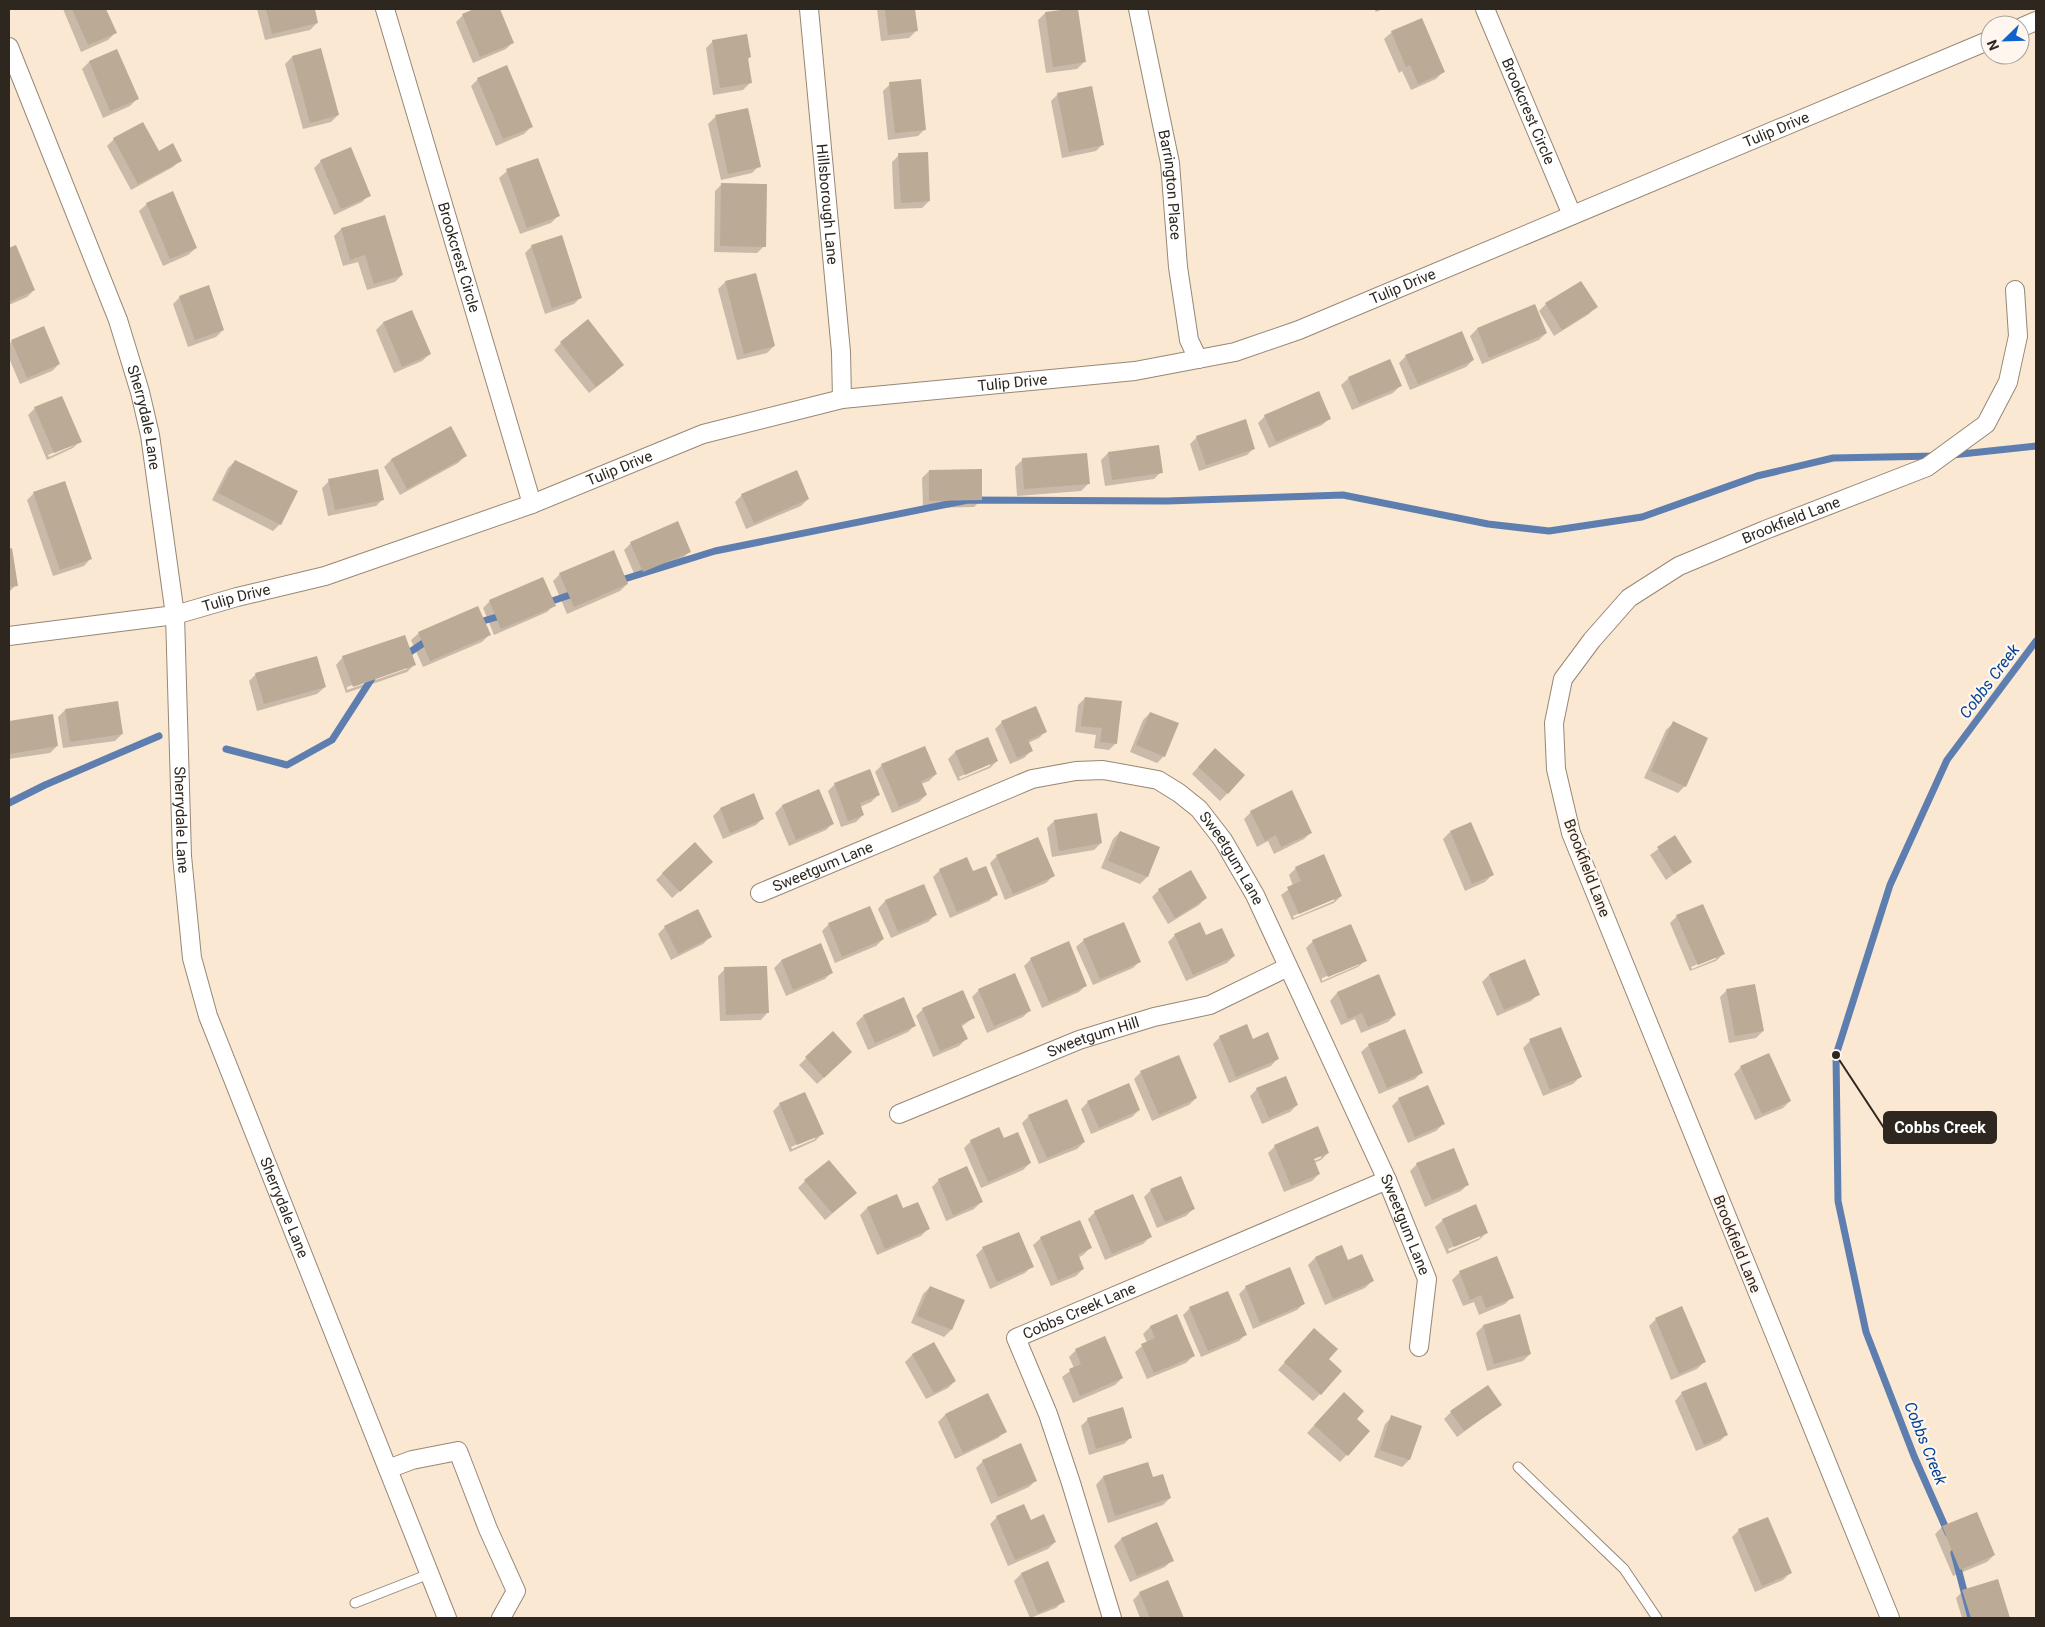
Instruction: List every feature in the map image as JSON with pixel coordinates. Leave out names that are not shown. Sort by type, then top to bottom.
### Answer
[{"type":"street","name":"Brookcrest Circle","points":[[385,9],[532,504]]},
{"type":"street","name":"Hillsborough Lane","points":[[809,9],[840,352],[842,399]]},
{"type":"street","name":"Barrington Place","points":[[1138,9],[1170,163],[1178,267],[1189,340],[1198,359]]},
{"type":"street","name":"Brookcrest Circle","points":[[1485,9],[1572,215]]},
{"type":"street","name":"Tulip Drive","points":[[9,636],[175,615],[237,597],[325,576],[532,504],[703,434],[842,399],[1135,370],[1235,352],[1299,330],[1980,44]]},
{"type":"street","name":"Sherrydale Lane","points":[[9,47],[118,320],[140,392],[150,435],[175,615],[182,856],[192,958],[208,1016],[446,1618]]},
{"type":"street","name":"Brookfield Lane","points":[[1890,1618],[1571,833],[1556,769],[1554,723],[1564,679],[1592,640],[1629,598],[1679,566],[1927,467],[1986,424],[2008,382],[2018,336],[2015,290]]},
{"type":"street","name":"Sweetgum Lane","points":[[760,893],[1032,780],[1076,771],[1103,770],[1158,780],[1179,793],[1199,809],[1223,840],[1255,895],[1387,1180],[1427,1279],[1419,1347]]},
{"type":"street","name":"Sweetgum Hill","points":[[899,1114],[1079,1040],[1154,1017],[1210,1005],[1288,966]]},
{"type":"street","name":"Cobbs Creek Lane","points":[[1112,1618],[1048,1414],[1016,1338],[1387,1180]]},
{"type":"street","points":[[388,1469],[412,1460],[458,1451],[488,1529],[516,1591],[501,1618]]},
{"type":"lane","points":[[1518,1467],[1624,1569],[1657,1618]]},
{"type":"lane","points":[[355,1603],[430,1574]]},
{"type":"building","points":[[72,9],[106,9],[117,33],[88,45]]},
{"type":"building","points":[[266,9],[315,9],[318,23],[272,34]]},
{"type":"building","points":[[474,9],[500,9],[514,43],[480,57],[462,14]]},
{"type":"building","points":[[885,9],[915,9],[918,31],[888,35]]},
{"type":"building","points":[[1078,9],[1086,62],[1053,67],[1045,12]]},
{"type":"building","points":[[1422,18],[1445,72],[1418,84],[1410,65],[1406,67],[1391,31]]},
{"type":"building","points":[[747,34],[751,57],[748,58],[752,83],[720,88],[712,40]]},
{"type":"building","points":[[321,48],[339,115],[310,123],[292,56]]},
{"type":"building","points":[[117,49],[139,99],[110,111],[89,61]]},
{"type":"building","points":[[507,65],[533,127],[503,139],[477,78]]},
{"type":"building","points":[[921,79],[926,130],[895,133],[889,82]]},
{"type":"building","points":[[1092,86],[1104,145],[1069,152],[1057,93]]},
{"type":"building","points":[[748,108],[761,167],[728,174],[715,115]]},
{"type":"building","points":[[143,122],[159,151],[173,143],[182,161],[138,184],[113,138]]},
{"type":"building","points":[[351,147],[371,196],[341,209],[320,160]]},
{"type":"building","points":[[928,152],[930,201],[901,203],[898,153]]},
{"type":"building","points":[[538,158],[560,216],[527,228],[506,169]]},
{"type":"building","points":[[721,183],[767,184],[766,247],[720,246]]},
{"type":"building","points":[[173,191],[197,248],[170,259],[146,203]]},
{"type":"building","points":[[385,215],[403,275],[374,284],[365,255],[350,260],[341,228]]},
{"type":"building","points":[[562,235],[582,298],[552,308],[531,245]]},
{"type":"building","points":[[16,245],[35,290],[9,302],[9,248]]},
{"type":"building","points":[[756,273],[775,346],[744,354],[725,281]]},
{"type":"building","points":[[1581,281],[1598,307],[1562,330],[1545,303]]},
{"type":"building","points":[[209,285],[224,330],[195,340],[179,296]]},
{"type":"building","points":[[1535,304],[1547,333],[1489,358],[1477,328]]},
{"type":"building","points":[[412,310],[431,354],[402,367],[383,322]]},
{"type":"building","points":[[588,319],[624,365],[596,387],[560,342]]},
{"type":"building","points":[[44,326],[60,364],[27,378],[11,340]]},
{"type":"building","points":[[1462,331],[1474,360],[1418,384],[1405,355]]},
{"type":"building","points":[[1390,359],[1402,386],[1359,404],[1348,377]]},
{"type":"building","points":[[1319,391],[1331,419],[1276,442],[1264,415]]},
{"type":"building","points":[[62,396],[82,442],[54,453],[34,407]]},
{"type":"building","points":[[1246,419],[1255,449],[1206,465],[1196,436]]},
{"type":"building","points":[[451,426],[467,456],[407,489],[391,459]]},
{"type":"building","points":[[1159,445],[1163,473],[1112,480],[1108,452]]},
{"type":"building","points":[[1087,453],[1090,484],[1024,489],[1022,458]]},
{"type":"building","points":[[235,460],[298,491],[281,525],[218,493]]},
{"type":"building","points":[[378,469],[384,500],[335,510],[328,479]]},
{"type":"building","points":[[982,469],[982,500],[929,501],[929,470]]},
{"type":"building","points":[[797,470],[809,499],[754,523],[741,494]]},
{"type":"building","points":[[65,481],[92,559],[60,570],[33,492]]},
{"type":"building","points":[[678,521],[691,552],[643,572],[630,542]]},
{"type":"building","points":[[12,548],[18,586],[9,587],[9,549]]},
{"type":"building","points":[[614,550],[628,584],[574,607],[559,573]]},
{"type":"building","points":[[543,577],[556,606],[501,629],[489,600]]},
{"type":"building","points":[[478,606],[491,635],[430,661],[418,632]]},
{"type":"building","points":[[405,635],[416,665],[353,687],[342,656]]},
{"type":"building","points":[[317,656],[326,687],[264,704],[255,673]]},
{"type":"building","points":[[1085,697],[1122,701],[1117,744],[1100,742],[1102,728],[1081,726]]},
{"type":"building","points":[[118,701],[123,734],[70,742],[65,709]]},
{"type":"building","points":[[1036,706],[1047,732],[1028,740],[1033,751],[1017,758],[1001,721]]},
{"type":"building","points":[[1150,712],[1179,723],[1165,757],[1136,745]]},
{"type":"building","points":[[53,714],[58,746],[9,754],[9,721]]},
{"type":"building","points":[[1673,721],[1708,738],[1686,787],[1651,771]]},
{"type":"building","points":[[988,737],[998,761],[965,775],[955,751]]},
{"type":"building","points":[[925,746],[937,774],[921,781],[927,795],[899,807],[881,764]]},
{"type":"building","points":[[1215,748],[1245,775],[1228,794],[1198,767]]},
{"type":"building","points":[[870,769],[880,795],[860,803],[864,815],[848,821],[834,783]]},
{"type":"building","points":[[819,789],[834,824],[796,840],[782,805]]},
{"type":"building","points":[[1292,790],[1312,833],[1281,847],[1276,835],[1265,841],[1250,811]]},
{"type":"building","points":[[754,793],[764,819],[730,833],[720,808]]},
{"type":"building","points":[[1097,813],[1102,843],[1059,851],[1054,820]]},
{"type":"building","points":[[1471,822],[1494,875],[1472,884],[1450,831]]},
{"type":"building","points":[[1120,831],[1160,847],[1148,877],[1108,861]]},
{"type":"building","points":[[1675,835],[1692,862],[1674,874],[1657,847]]},
{"type":"building","points":[[1038,837],[1055,876],[1013,894],[996,855]]},
{"type":"building","points":[[695,842],[713,862],[680,892],[662,873]]},
{"type":"building","points":[[1324,854],[1342,896],[1299,914],[1287,887],[1301,881],[1295,867]]},
{"type":"building","points":[[967,857],[973,871],[986,866],[998,895],[957,912],[939,869]]},
{"type":"building","points":[[1191,870],[1207,898],[1175,918],[1158,889]]},
{"type":"building","points":[[924,884],[937,915],[898,932],[885,900]]},
{"type":"building","points":[[1703,904],[1725,954],[1698,965],[1676,915]]},
{"type":"building","points":[[870,906],[884,939],[842,957],[828,923]]},
{"type":"building","points":[[698,909],[712,937],[678,954],[664,926]]},
{"type":"building","points":[[1124,922],[1141,962],[1100,979],[1083,939]]},
{"type":"building","points":[[1200,922],[1206,935],[1222,928],[1235,956],[1193,975],[1174,934]]},
{"type":"building","points":[[1351,924],[1367,961],[1328,977],[1312,940]]},
{"type":"building","points":[[1069,941],[1087,986],[1049,1002],[1030,958]]},
{"type":"building","points":[[821,943],[833,973],[793,990],[781,960]]},
{"type":"building","points":[[1525,959],[1540,995],[1504,1010],[1489,974]]},
{"type":"building","points":[[767,966],[769,1013],[726,1015],[724,967]]},
{"type":"building","points":[[1015,973],[1031,1011],[994,1026],[978,989]]},
{"type":"building","points":[[1379,974],[1396,1015],[1368,1027],[1362,1013],[1348,1019],[1337,992]]},
{"type":"building","points":[[1755,984],[1764,1031],[1735,1036],[1726,989]]},
{"type":"building","points":[[963,990],[975,1018],[961,1024],[968,1039],[940,1051],[922,1008]]},
{"type":"building","points":[[904,997],[916,1026],[875,1043],[863,1015]]},
{"type":"building","points":[[1247,1024],[1253,1039],[1268,1032],[1279,1059],[1236,1077],[1219,1036]]},
{"type":"building","points":[[1561,1027],[1582,1077],[1550,1090],[1529,1039]]},
{"type":"building","points":[[1405,1029],[1423,1073],[1387,1088],[1368,1044]]},
{"type":"building","points":[[833,1031],[852,1052],[824,1078],[805,1057]]},
{"type":"building","points":[[1769,1053],[1791,1101],[1762,1114],[1740,1066]]},
{"type":"building","points":[[1179,1055],[1197,1098],[1159,1115],[1140,1071]]},
{"type":"building","points":[[1286,1076],[1298,1105],[1269,1118],[1256,1088]]},
{"type":"building","points":[[1129,1083],[1140,1110],[1099,1128],[1087,1101]]},
{"type":"building","points":[[1428,1085],[1445,1124],[1415,1137],[1398,1098]]},
{"type":"building","points":[[805,1092],[824,1134],[797,1145],[779,1103]]},
{"type":"building","points":[[1067,1099],[1085,1142],[1047,1158],[1028,1115]]},
{"type":"building","points":[[1318,1126],[1329,1153],[1314,1159],[1320,1174],[1291,1186],[1274,1145]]},
{"type":"building","points":[[999,1127],[1004,1138],[1018,1132],[1031,1163],[988,1182],[970,1140]]},
{"type":"building","points":[[1454,1148],[1469,1185],[1432,1200],[1416,1163]]},
{"type":"building","points":[[829,1160],[857,1193],[832,1213],[804,1180]]},
{"type":"building","points":[[967,1166],[983,1202],[953,1215],[938,1179]]},
{"type":"building","points":[[1181,1176],[1195,1209],[1165,1222],[1150,1189]]},
{"type":"building","points":[[897,1194],[903,1208],[918,1202],[930,1229],[885,1249],[867,1207]]},
{"type":"building","points":[[1133,1194],[1152,1237],[1112,1254],[1094,1211]]},
{"type":"building","points":[[1476,1204],[1488,1233],[1454,1247],[1442,1219]]},
{"type":"building","points":[[1080,1220],[1092,1248],[1078,1254],[1084,1269],[1058,1280],[1040,1237]]},
{"type":"building","points":[[1019,1232],[1034,1267],[997,1282],[982,1247]]},
{"type":"building","points":[[1342,1245],[1348,1260],[1362,1254],[1374,1281],[1333,1299],[1315,1257]]},
{"type":"building","points":[[1497,1256],[1514,1298],[1486,1308],[1481,1295],[1470,1300],[1459,1271]]},
{"type":"building","points":[[1290,1267],[1305,1304],[1260,1323],[1245,1286]]},
{"type":"building","points":[[930,1286],[965,1300],[952,1330],[917,1316]]},
{"type":"building","points":[[1228,1291],[1247,1335],[1208,1351],[1189,1307]]},
{"type":"building","points":[[1682,1306],[1706,1362],[1679,1374],[1655,1318]]},
{"type":"building","points":[[1177,1314],[1195,1356],[1154,1373],[1141,1344],[1155,1338],[1150,1326]]},
{"type":"building","points":[[1520,1314],[1531,1354],[1494,1364],[1483,1325]]},
{"type":"building","points":[[1314,1328],[1338,1349],[1329,1359],[1342,1371],[1321,1395],[1284,1362]]},
{"type":"building","points":[[1105,1336],[1123,1378],[1080,1396],[1069,1369],[1081,1364],[1075,1349]]},
{"type":"building","points":[[934,1342],[956,1381],[934,1393],[912,1354]]},
{"type":"building","points":[[1706,1382],[1728,1435],[1704,1445],[1681,1392]]},
{"type":"building","points":[[1488,1385],[1502,1405],[1464,1431],[1450,1411]]},
{"type":"building","points":[[1344,1392],[1364,1411],[1357,1419],[1370,1431],[1348,1456],[1314,1425]]},
{"type":"building","points":[[988,1393],[1007,1432],[963,1453],[945,1414]]},
{"type":"building","points":[[1123,1407],[1132,1438],[1096,1449],[1087,1418]]},
{"type":"building","points":[[1391,1415],[1422,1426],[1410,1460],[1380,1450]]},
{"type":"building","points":[[1021,1443],[1037,1481],[998,1497],[982,1460]]},
{"type":"building","points":[[1148,1462],[1153,1477],[1163,1474],[1171,1498],[1115,1516],[1103,1476]]},
{"type":"building","points":[[1024,1504],[1031,1520],[1044,1514],[1056,1542],[1015,1560],[996,1516]]},
{"type":"building","points":[[1977,1512],[1995,1555],[1960,1570],[1942,1526]]},
{"type":"building","points":[[1768,1517],[1792,1573],[1762,1586],[1738,1529]]},
{"type":"building","points":[[1157,1522],[1174,1561],[1137,1576],[1121,1538]]},
{"type":"building","points":[[1048,1561],[1065,1602],[1038,1613],[1021,1573]]},
{"type":"building","points":[[1998,1579],[2010,1618],[1971,1618],[1962,1590]]},
{"type":"building","points":[[1168,1580],[1184,1618],[1150,1618],[1139,1592]]},
{"type":"waterway","points":[[1952,455],[2036,446]]},
{"type":"waterway","points":[[618,581],[715,551],[968,500],[1167,501],[1343,495],[1488,524],[1549,531],[1642,517],[1757,476],[1833,458],[1936,456]]},
{"type":"waterway","points":[[546,603],[576,593]]},
{"type":"waterway","points":[[476,623],[504,615]]},
{"type":"waterway","points":[[404,656],[431,638]]},
{"type":"waterway","name":"Cobbs Creek","points":[[1948,1533],[1914,1456],[1866,1332],[1838,1201],[1836,1055],[1890,885],[1947,760],[2036,641]]},
{"type":"waterway","points":[[226,749],[287,765],[332,740],[374,675]]},
{"type":"waterway","points":[[9,803],[45,785],[159,736]]},
{"type":"waterway","name":"Cobbs Creek","points":[[1954,1553],[1971,1618]]},
{"type":"place","name":"Cobbs Creek","points":[[1836,1055]]}]
